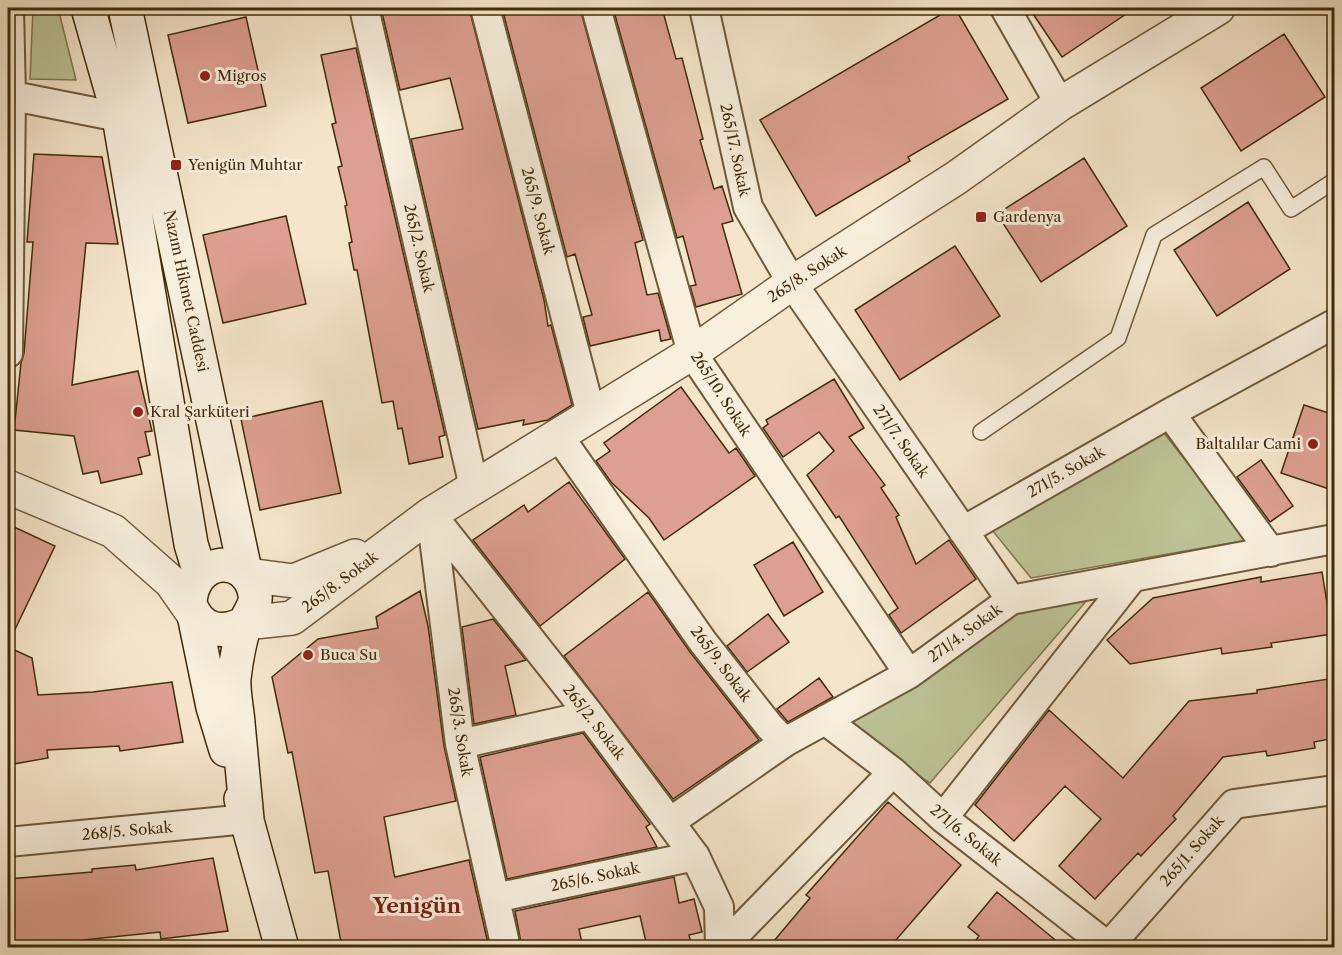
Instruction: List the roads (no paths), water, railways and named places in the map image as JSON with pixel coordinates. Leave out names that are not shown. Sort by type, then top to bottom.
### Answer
[{"type":"main road","points":[[88,8],[119,117],[188,558],[190,604],[213,707],[247,819],[282,948]]},
{"type":"main road","name":"Nazım Hikmet Caddesi","points":[[125,8],[246,575]]},
{"type":"main road","name":"265/8. Sokak","points":[[245,623],[292,618],[431,514],[692,352],[792,283],[956,178],[1060,104],[1218,8]]},
{"type":"main road","points":[[8,487],[113,531],[188,558],[237,568],[246,575],[255,596],[254,606],[245,623],[234,678],[247,819]]},
{"type":"main road","points":[[113,531],[171,582],[194,615],[211,629],[222,631],[245,623]]},
{"type":"main road","name":"265/8. Sokak","points":[[246,575],[294,581],[396,540]]},
{"type":"street","points":[[8,353],[9,8]]},
{"type":"street","name":"265/2. Sokak","points":[[364,8],[474,488]]},
{"type":"street","name":"265/9. Sokak","points":[[485,8],[591,414]]},
{"type":"street","name":"265/10. Sokak","points":[[596,8],[692,352],[909,674]]},
{"type":"street","name":"265/17. Sokak","points":[[704,8],[748,207],[792,283]]},
{"type":"street","points":[[1005,8],[1060,104]]},
{"type":"street","points":[[9,95],[119,117]]},
{"type":"street","name":"271/7. Sokak","points":[[792,283],[1011,600]]},
{"type":"street","name":"271/5. Sokak","points":[[963,531],[1170,413],[1335,324]]},
{"type":"street","points":[[1170,413],[1271,552]]},
{"type":"street","name":"265/9. Sokak","points":[[558,435],[703,642],[770,727],[785,742]]},
{"type":"street","name":"265/2. Sokak","points":[[431,514],[590,715],[695,856],[719,907],[721,948]]},
{"type":"street","name":"265/3. Sokak","points":[[431,514],[460,744],[506,948]]},
{"type":"street","name":"271/4. Sokak","points":[[670,822],[785,742],[909,674],[1011,600],[1335,539]]},
{"type":"street","points":[[943,818],[1131,579]]},
{"type":"street","points":[[460,744],[590,715]]},
{"type":"street","name":"271/6. Sokak","points":[[825,720],[893,772],[943,818],[1108,947]]},
{"type":"street","points":[[721,948],[893,772]]},
{"type":"street","name":"265/1. Sokak","points":[[1108,947],[1234,804],[1335,790]]},
{"type":"street","name":"268/5. Sokak","points":[[8,842],[247,819]]},
{"type":"street","name":"265/6. Sokak","points":[[495,898],[695,856]]},
{"type":"lane","points":[[981,432],[1118,338],[1154,235],[1264,167],[1291,209],[1335,182]]},
{"type":"place","name":"Migros","points":[[205,76]]},
{"type":"place","name":"Yenigün Muhtar","points":[[176,165]]},
{"type":"place","name":"Gardenya","points":[[981,217]]},
{"type":"place","name":"Kral Şarküteri","points":[[138,412]]},
{"type":"place","name":"Baltalılar Cami","points":[[1313,444]]},
{"type":"place","name":"Buca Su","points":[[308,655]]},
{"type":"district","name":"Yenigün","points":[[417,906]]}]
